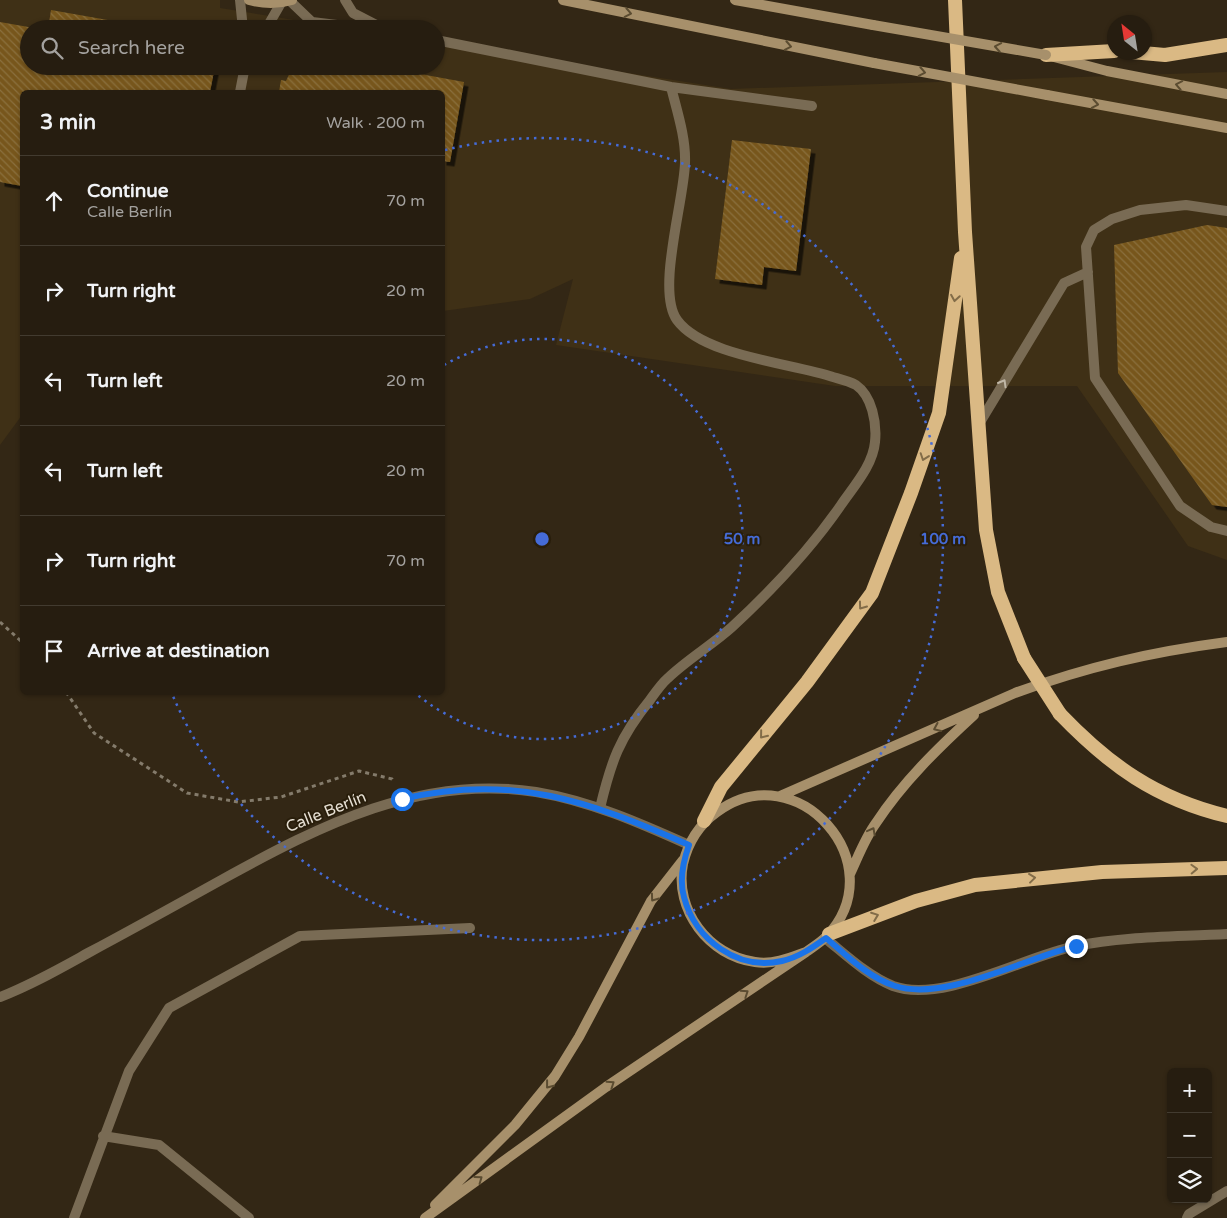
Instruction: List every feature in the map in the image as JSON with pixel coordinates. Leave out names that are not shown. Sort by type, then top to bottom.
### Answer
[{"type":"highway","points":[[957,4],[965,232],[978,425],[986,530],[998,592],[1024,658],[1060,714],[1092,747],[1119,768],[1172,798],[1227,816]]},
{"type":"highway","points":[[1152,54],[1165,56],[1227,45]]},
{"type":"highway","points":[[1046,55],[1107,51]]},
{"type":"highway","points":[[704,821],[721,787],[807,682],[872,592],[912,493],[939,413],[965,232]]},
{"type":"highway","points":[[827,936],[916,901],[975,885],[1102,872],[1227,868]]},
{"type":"main road","points":[[249,0],[260,3],[288,1]]},
{"type":"main road","points":[[564,0],[874,63],[1227,128]]},
{"type":"main road","points":[[735,0],[1046,55],[1107,71],[1227,94]]},
{"type":"main road","points":[[780,796],[1015,693],[1084,669],[1138,655],[1227,642]]},
{"type":"main road","points":[[850,874],[875,824],[898,793],[932,753],[982,708]]},
{"type":"main road","points":[[423,1218],[606,1087],[806,952],[827,936],[841,916],[848,896],[850,874],[843,847],[828,823],[807,806],[780,796],[753,796],[727,805],[704,821],[689,845],[684,859],[682,870],[683,896],[692,921],[709,941],[730,955],[756,962],[782,961],[806,952]]},
{"type":"main road","points":[[423,1218],[515,1125],[555,1076],[579,1038],[651,901],[684,859]]},
{"type":"street","points":[[240,0],[242,20]]},
{"type":"street","points":[[346,0],[353,13],[367,20]]},
{"type":"street","points":[[273,20],[288,1],[310,20]]},
{"type":"street","points":[[445,42],[671,87],[812,106]]},
{"type":"street","points":[[240,90],[243,75]]},
{"type":"street","points":[[600,808],[610,767],[630,725],[666,679],[731,628],[788,572],[821,534],[858,480],[868,464],[876,443],[872,411],[865,393],[855,384],[819,372],[738,354],[689,332],[676,319],[671,306],[668,285],[684,187],[686,160],[671,87]]},
{"type":"street","points":[[1227,211],[1186,205],[1140,210],[1112,219],[1094,230],[1086,247],[1095,378],[1180,506],[1211,527],[1227,531]]},
{"type":"street","points":[[978,425],[1064,283],[1088,272]]},
{"type":"street","name":"Calle Berlín","points":[[0,997],[46,976],[290,842],[365,810],[430,792],[514,790],[560,796],[600,808],[689,845]]},
{"type":"street","points":[[74,1218],[103,1136],[129,1071],[169,1008],[300,936],[470,928]]},
{"type":"street","points":[[827,936],[854,963],[894,986],[924,990],[959,984],[1052,952],[1076,946],[1100,942],[1227,934]]},
{"type":"street","points":[[103,1136],[159,1146],[249,1218]]},
{"type":"street","points":[[1188,1218],[1189,1214],[1227,1191]]},
{"type":"path","points":[[0,622],[20,640]]},
{"type":"path","points":[[68,695],[94,732],[187,793],[238,802],[281,797],[359,771],[392,779],[402,799]]},
{"type":"shaded area","points":[[0,0],[220,0],[220,8],[294,20],[20,20],[20,75],[445,75],[445,44],[731,89],[1227,72],[1227,560],[1188,546],[1077,386],[835,386],[556,345],[573,279],[530,299],[445,311],[445,90],[20,90],[20,418],[0,445]]},
{"type":"building","points":[[51,10],[108,20],[49,20]]},
{"type":"building","points":[[0,22],[20,26],[20,75],[213,75],[210,90],[20,90],[20,186],[0,182]]},
{"type":"building","points":[[289,75],[426,75],[464,82],[450,162],[445,161],[445,90],[279,90],[281,80],[286,81]]},
{"type":"building","points":[[732,140],[811,149],[796,271],[764,267],[762,285],[715,279]]},
{"type":"building","points":[[1207,225],[1227,228],[1227,507],[1212,505],[1118,373],[1114,245]]},
{"type":"route","points":[[402,799],[430,792],[458,790],[514,790],[560,796],[640,823],[689,845],[682,870],[683,896],[692,921],[709,941],[730,955],[756,962],[782,961],[806,952],[826,938],[854,963],[877,977],[894,986],[924,990],[959,984],[1052,952],[1076,946]]}]
